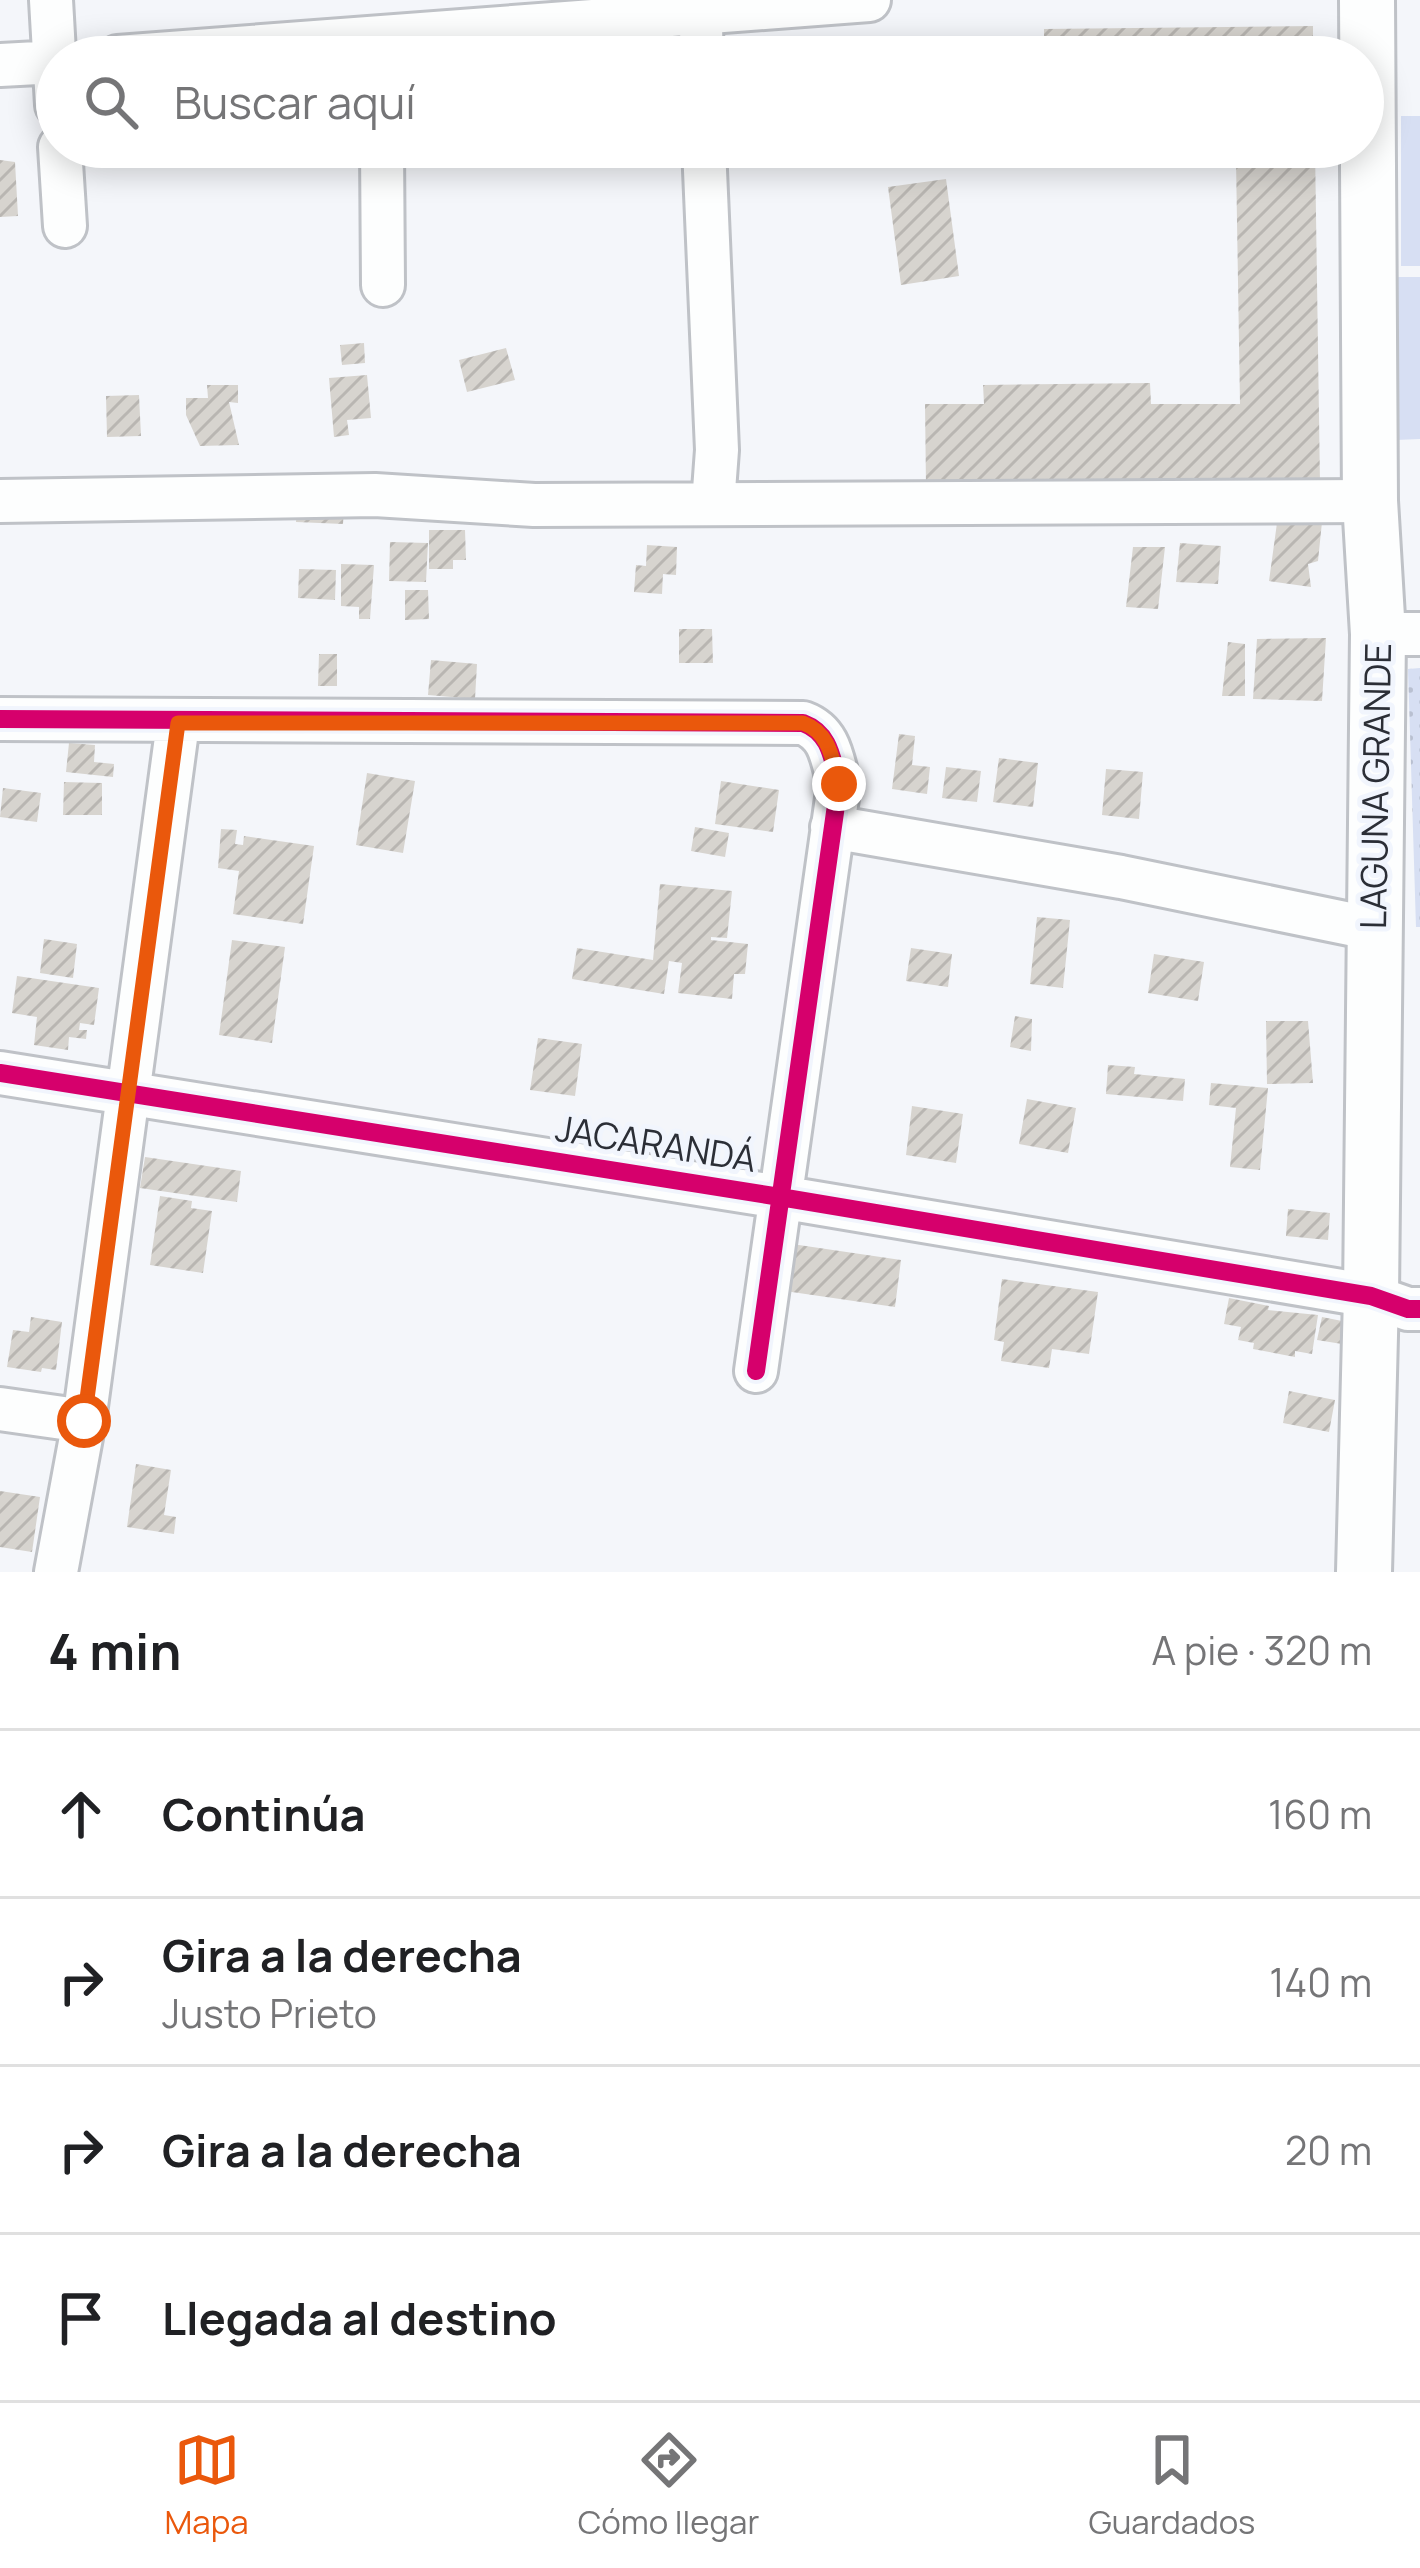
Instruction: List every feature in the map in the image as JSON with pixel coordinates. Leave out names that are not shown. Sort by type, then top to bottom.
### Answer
[{"type":"main road","name":"LAGUNA GRANDE","points":[[1367,0],[1367,36]]},
{"type":"main road","name":"LAGUNA GRANDE","points":[[1364,1572],[1396,1302],[1374,929],[1399,634],[1370,501],[1368,168]]},
{"type":"street","points":[[51,0],[54,36]]},
{"type":"street","points":[[330,36],[700,5],[869,0]]},
{"type":"street","points":[[700,5],[701,36]]},
{"type":"street","points":[[0,65],[36,63]]},
{"type":"street","points":[[61,168],[64,226]]},
{"type":"street","points":[[382,168],[383,285]]},
{"type":"street","points":[[705,168],[718,450],[713,504]]},
{"type":"street","points":[[0,501],[375,495],[534,505],[1370,501]]},
{"type":"street","points":[[0,719],[803,723],[817,728],[828,744],[839,784],[756,1371]]},
{"type":"street","points":[[56,1572],[84,1421],[178,723]]},
{"type":"street","points":[[832,826],[1374,929]]},
{"type":"street","name":"JACARANDÁ","points":[[0,1073],[780,1197],[1396,1302]]},
{"type":"street","points":[[0,1409],[84,1421]]},
{"type":"shaded area","points":[[1401,116],[1420,116],[1420,266],[1401,266]]},
{"type":"shaded area","points":[[1394,277],[1420,277],[1420,439],[1396,440]]},
{"type":"shaded area","points":[[1420,668],[1420,927],[1416,927],[1408,669]]},
{"type":"building","points":[[1313,26],[1313,36],[1044,36],[1044,29]]},
{"type":"building","points":[[0,160],[15,162],[18,216],[0,217]]},
{"type":"building","points":[[1236,168],[1315,168],[1320,483],[926,487],[925,404],[984,404],[983,385],[1150,383],[1151,404],[1240,404]]},
{"type":"building","points":[[946,179],[959,276],[901,285],[888,187]]},
{"type":"building","points":[[364,343],[365,363],[342,365],[340,345]]},
{"type":"building","points":[[506,348],[515,380],[467,392],[459,360]]},
{"type":"building","points":[[367,375],[371,418],[347,420],[349,435],[334,437],[329,378]]},
{"type":"building","points":[[207,385],[238,385],[238,403],[229,402],[239,445],[200,446],[186,415],[186,398],[208,398]]},
{"type":"building","points":[[139,395],[141,436],[107,437],[106,396]]},
{"type":"building","points":[[297,506],[344,507],[343,524],[296,522]]},
{"type":"building","points":[[1322,522],[1318,561],[1308,564],[1311,587],[1269,581],[1277,523]]},
{"type":"building","points":[[429,530],[465,530],[466,560],[453,560],[453,569],[429,569]]},
{"type":"building","points":[[390,542],[428,543],[426,582],[389,581]]},
{"type":"building","points":[[1180,543],[1221,546],[1218,584],[1176,582]]},
{"type":"building","points":[[647,545],[677,547],[676,575],[663,574],[662,594],[634,592],[636,565],[646,566]]},
{"type":"building","points":[[1133,547],[1165,547],[1158,609],[1126,607]]},
{"type":"building","points":[[341,564],[374,565],[370,619],[359,619],[359,607],[341,606]]},
{"type":"building","points":[[299,569],[336,570],[335,600],[298,598]]},
{"type":"building","points":[[405,590],[428,590],[429,619],[405,620]]},
{"type":"building","points":[[679,629],[712,629],[713,663],[679,663]]},
{"type":"building","points":[[1326,638],[1322,701],[1253,699],[1257,639]]},
{"type":"building","points":[[1228,642],[1245,644],[1245,696],[1222,696]]},
{"type":"building","points":[[319,654],[337,654],[337,686],[318,686]]},
{"type":"building","points":[[431,660],[477,664],[475,699],[428,695]]},
{"type":"building","points":[[899,734],[915,736],[912,765],[930,767],[927,794],[892,789]]},
{"type":"building","points":[[69,743],[95,745],[94,762],[114,764],[113,777],[66,772]]},
{"type":"building","points":[[999,758],[1038,763],[1033,807],[993,802]]},
{"type":"building","points":[[946,767],[981,771],[977,802],[942,798]]},
{"type":"building","points":[[1106,769],[1143,772],[1139,819],[1102,815]]},
{"type":"building","points":[[367,773],[415,781],[403,853],[356,845]]},
{"type":"building","points":[[721,781],[779,790],[773,832],[715,824]]},
{"type":"building","points":[[64,782],[102,783],[102,815],[63,815]]},
{"type":"building","points":[[3,788],[41,793],[37,822],[0,817]]},
{"type":"building","points":[[695,827],[729,833],[725,857],[691,851]]},
{"type":"building","points":[[221,829],[237,830],[235,844],[243,845],[244,836],[314,846],[303,924],[233,914],[239,871],[218,868]]},
{"type":"building","points":[[660,884],[732,891],[727,938],[711,940],[748,944],[745,974],[734,974],[732,999],[678,993],[682,963],[669,961],[664,994],[572,979],[577,948],[653,960]]},
{"type":"building","points":[[1037,917],[1070,920],[1063,988],[1030,984]]},
{"type":"building","points":[[44,939],[77,944],[73,978],[40,973]]},
{"type":"building","points":[[232,940],[285,947],[272,1043],[219,1035]]},
{"type":"building","points":[[911,948],[952,954],[948,987],[906,981]]},
{"type":"building","points":[[1154,954],[1204,962],[1198,1001],[1148,993]]},
{"type":"building","points":[[17,976],[99,988],[94,1025],[80,1023],[79,1030],[87,1030],[86,1039],[69,1037],[68,1050],[34,1045],[37,1017],[12,1013]]},
{"type":"building","points":[[1015,1016],[1032,1019],[1031,1051],[1010,1047]]},
{"type":"building","points":[[1266,1021],[1308,1021],[1313,1083],[1267,1084]]},
{"type":"building","points":[[538,1038],[582,1044],[575,1096],[530,1090]]},
{"type":"building","points":[[1108,1065],[1135,1067],[1134,1074],[1185,1079],[1183,1101],[1106,1094]]},
{"type":"building","points":[[1211,1083],[1268,1088],[1260,1170],[1230,1167],[1236,1108],[1209,1105]]},
{"type":"building","points":[[1027,1099],[1076,1108],[1068,1153],[1019,1144]]},
{"type":"building","points":[[912,1106],[963,1114],[956,1163],[906,1155]]},
{"type":"building","points":[[145,1157],[241,1171],[237,1202],[140,1188]]},
{"type":"building","points":[[160,1196],[192,1201],[191,1208],[212,1211],[203,1273],[150,1265]]},
{"type":"building","points":[[1288,1209],[1330,1213],[1328,1240],[1286,1236]]},
{"type":"building","points":[[792,1244],[901,1260],[895,1307],[785,1291]]},
{"type":"building","points":[[1002,1279],[1098,1292],[1089,1354],[1052,1349],[1049,1368],[1001,1361],[1004,1342],[994,1340]]},
{"type":"building","points":[[1229,1298],[1269,1306],[1268,1310],[1318,1315],[1312,1354],[1295,1351],[1295,1357],[1253,1349],[1254,1343],[1238,1340],[1241,1327],[1224,1324]]},
{"type":"building","points":[[31,1317],[62,1322],[56,1370],[7,1367],[13,1330],[29,1332]]},
{"type":"building","points":[[1322,1317],[1347,1322],[1342,1344],[1317,1340]]},
{"type":"building","points":[[1289,1391],[1335,1400],[1329,1432],[1283,1423]]},
{"type":"building","points":[[136,1464],[171,1470],[164,1515],[176,1517],[174,1534],[127,1527]]},
{"type":"building","points":[[0,1491],[40,1497],[32,1552],[0,1547]]},
{"type":"cycle path","points":[[0,719],[803,723],[819,733],[839,784],[756,1371]]},
{"type":"cycle path","points":[[0,1073],[780,1197],[1371,1296],[1420,1309]]},
{"type":"route","points":[[84,1421],[178,723],[803,723],[817,728],[828,744],[839,784]]}]
